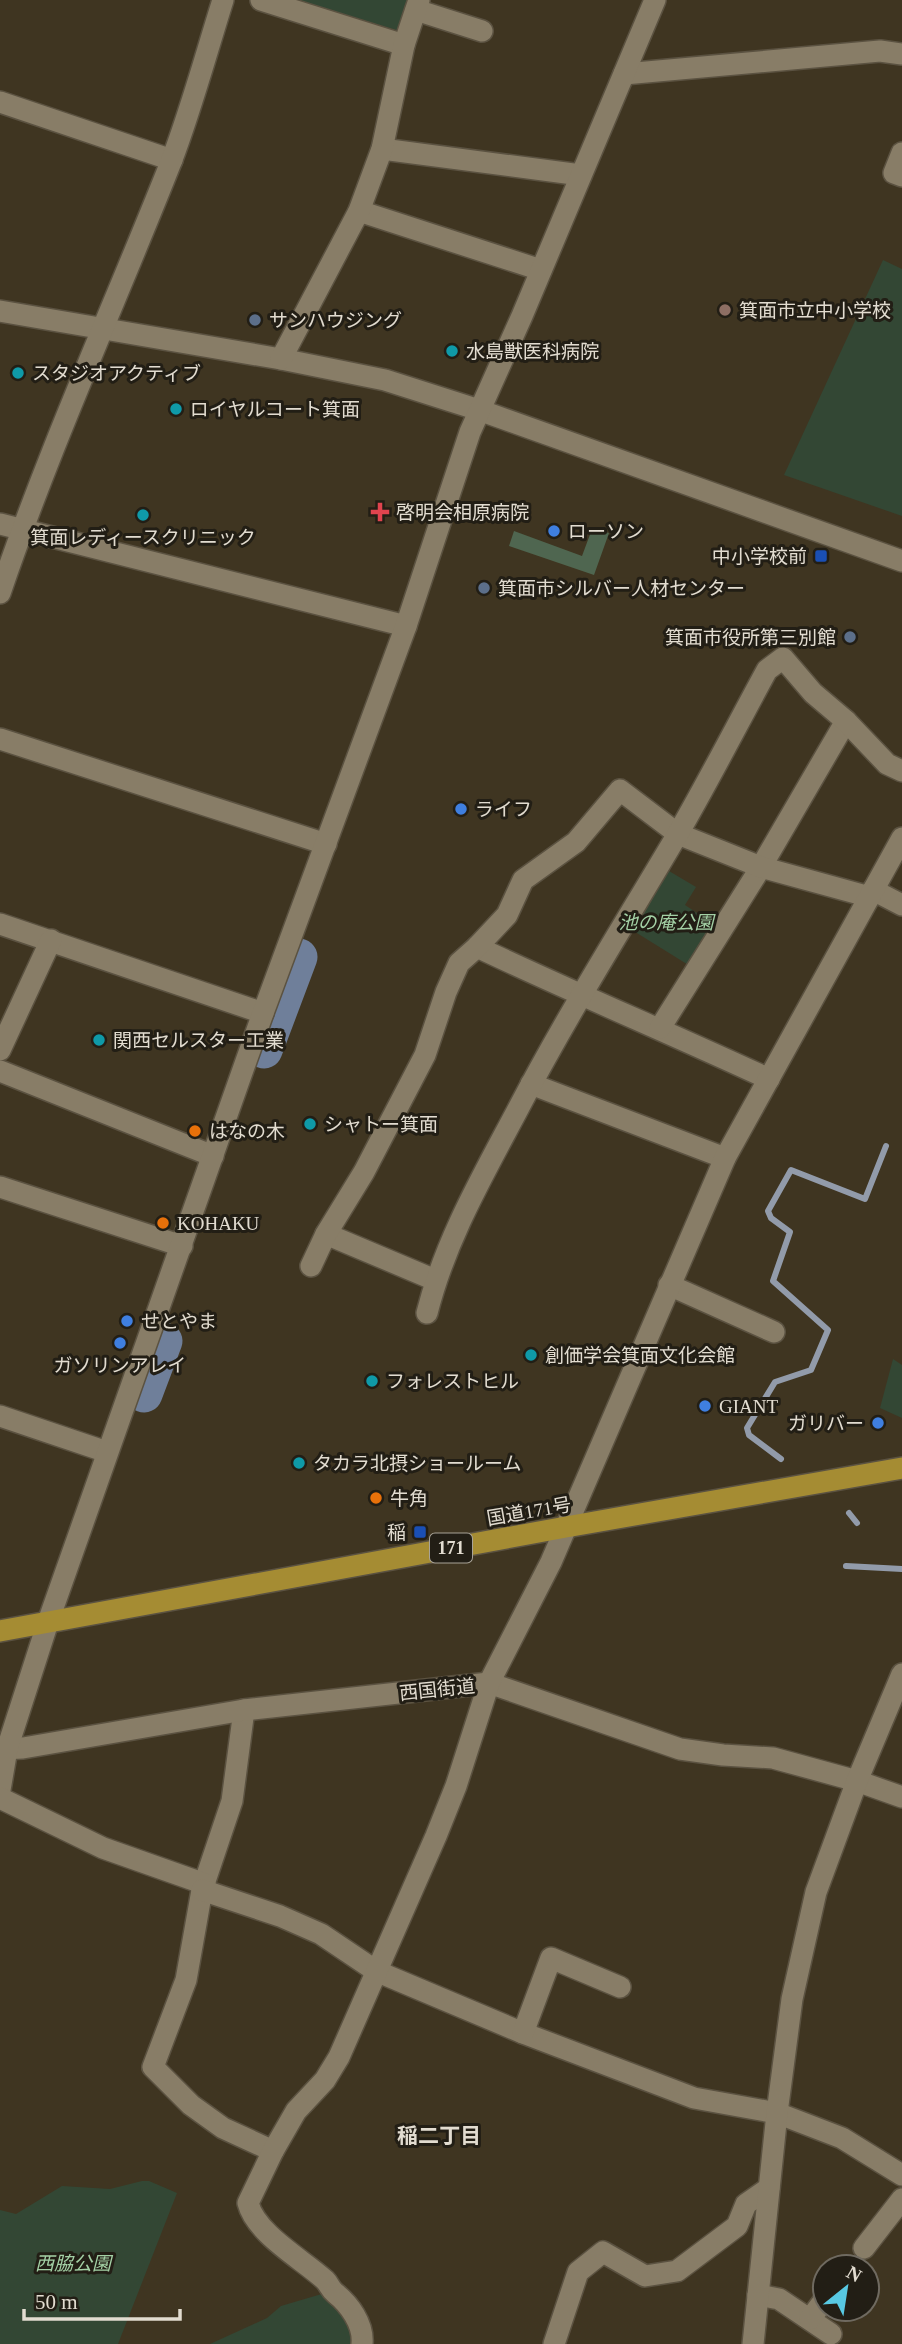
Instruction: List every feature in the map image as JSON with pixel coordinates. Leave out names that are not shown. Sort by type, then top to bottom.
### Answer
[{"type":"highway","name":"国道171号","points":[[0,1631],[902,1468]]},
{"type":"street","points":[[0,593],[22,529],[172,160],[223,0]]},
{"type":"street","points":[[261,0],[404,44]]},
{"type":"street","points":[[0,1790],[4,1749],[107,1452],[263,1013],[407,626],[479,410],[656,0]]},
{"type":"street","points":[[281,359],[359,211],[382,149],[404,44],[417,5],[482,32]]},
{"type":"street","points":[[624,74],[880,51],[902,54]]},
{"type":"street","points":[[0,102],[172,160]]},
{"type":"street","points":[[382,149],[581,175]]},
{"type":"street","points":[[902,153],[894,173],[902,176]]},
{"type":"street","points":[[359,211],[541,270]]},
{"type":"street","points":[[0,311],[281,359],[385,380],[479,410],[902,561]]},
{"type":"street","points":[[0,524],[407,626]]},
{"type":"street","points":[[427,1313],[435,1280],[461,1218],[531,1084],[579,996],[678,834],[767,670],[783,657],[813,693],[846,721],[887,764],[902,771]]},
{"type":"street","points":[[660,1028],[761,867],[846,721]]},
{"type":"street","points":[[0,739],[326,844]]},
{"type":"street","points":[[311,1266],[425,1055],[459,963],[507,915],[523,880],[576,842],[620,790],[678,834],[761,867],[872,893],[902,905]]},
{"type":"street","points":[[362,2344],[361,2329],[342,2297],[332,2291],[319,2275],[286,2252],[251,2213],[248,2203],[296,2111],[325,2080],[339,2057],[436,1836],[456,1786],[489,1683],[551,1562],[725,1158],[902,838]]},
{"type":"street","points":[[0,924],[263,1013]]},
{"type":"street","points":[[0,1050],[51,940]]},
{"type":"street","points":[[477,947],[579,996],[660,1028],[769,1079]]},
{"type":"street","points":[[0,1071],[213,1156]]},
{"type":"street","points":[[531,1084],[725,1158]]},
{"type":"street","points":[[0,1187],[182,1246]]},
{"type":"street","points":[[326,1234],[435,1280]]},
{"type":"street","points":[[669,1285],[774,1332]]},
{"type":"street","points":[[0,1416],[107,1452]]},
{"type":"street","points":[[753,2344],[792,1999],[816,1892],[857,1781],[902,1674]]},
{"type":"street","name":"西国街道","points":[[4,1749],[244,1710],[489,1683],[680,1749],[773,1758],[857,1781],[902,1797]]},
{"type":"street","points":[[244,1710],[232,1801],[204,1887],[186,1980],[153,2067],[191,2105],[223,2128],[273,2151]]},
{"type":"street","points":[[0,1798],[103,1848],[321,1934],[376,1971],[523,2034],[694,2098],[777,2113],[842,2138],[902,2175]]},
{"type":"street","points":[[523,2034],[551,1958],[620,1987]]},
{"type":"street","points":[[554,2344],[578,2272],[603,2252],[645,2276],[677,2271],[737,2226],[746,2204],[769,2188]]},
{"type":"street","points":[[864,2248],[902,2199]]},
{"type":"street","points":[[758,2295],[779,2299],[831,2334]]},
{"type":"green space","points":[[297,0],[412,0],[405,25],[396,30]]},
{"type":"green space","points":[[883,260],[902,269],[902,516],[784,475]]},
{"type":"green space","points":[[592,529],[609,533],[594,575],[509,546],[514,531],[582,556]]},
{"type":"green space","name":"池の庵公園","points":[[669,871],[696,887],[685,905],[715,925],[690,966],[632,930]]},
{"type":"green space","points":[[893,1359],[902,1365],[902,1418],[880,1408]]},
{"type":"green space","name":"西脇公園","points":[[149,2181],[177,2193],[118,2344],[0,2344],[0,2210],[16,2214],[62,2186],[110,2189]]},
{"type":"green space","points":[[325,2293],[349,2320],[356,2344],[210,2344],[267,2318],[281,2306]]},
{"type":"waterway","points":[[264,1050],[299,957]]},
{"type":"waterway","points":[[781,1459],[749,1435],[747,1428],[775,1382],[811,1370],[828,1330],[773,1281],[790,1232],[771,1218],[768,1211],[791,1170],[865,1199],[886,1146]]},
{"type":"waterway","points":[[144,1394],[164,1341]]},
{"type":"waterway","points":[[849,1513],[857,1523]]},
{"type":"waterway","points":[[846,1566],[902,1569]]},
{"type":"place","name":"箕面市立中小学校","points":[[725,310]]},
{"type":"place","name":"サンハウジング","points":[[255,320]]},
{"type":"place","name":"水島獣医科病院","points":[[452,351]]},
{"type":"place","name":"スタジオアクティブ","points":[[18,373]]},
{"type":"place","name":"ロイヤルコート箕面","points":[[176,409]]},
{"type":"place","name":"啓明会相原病院","points":[[380,512]]},
{"type":"place","name":"箕面レディースクリニック","points":[[143,515]]},
{"type":"place","name":"ローソン","points":[[554,531]]},
{"type":"place","name":"中小学校前","points":[[821,556]]},
{"type":"place","name":"箕面市シルバー人材センター","points":[[484,588]]},
{"type":"place","name":"箕面市役所第三別館","points":[[850,637]]},
{"type":"place","name":"ライフ","points":[[461,809]]},
{"type":"place","name":"関西セルスター工業","points":[[99,1040]]},
{"type":"place","name":"シャトー箕面","points":[[310,1124]]},
{"type":"place","name":"はなの木","points":[[195,1131]]},
{"type":"place","name":"KOHAKU","points":[[163,1223]]},
{"type":"place","name":"せとやま","points":[[127,1321]]},
{"type":"place","name":"ガソリンアレイ","points":[[120,1343]]},
{"type":"place","name":"創価学会箕面文化会館","points":[[531,1355]]},
{"type":"place","name":"フォレストヒル","points":[[372,1381]]},
{"type":"place","name":"GIANT","points":[[705,1406]]},
{"type":"place","name":"ガリバー","points":[[878,1423]]},
{"type":"place","name":"タカラ北摂ショールーム","points":[[299,1463]]},
{"type":"place","name":"牛角","points":[[376,1498]]},
{"type":"place","name":"稲","points":[[420,1532]]},
{"type":"district","name":"稲二丁目","points":[[439,2136]]}]
